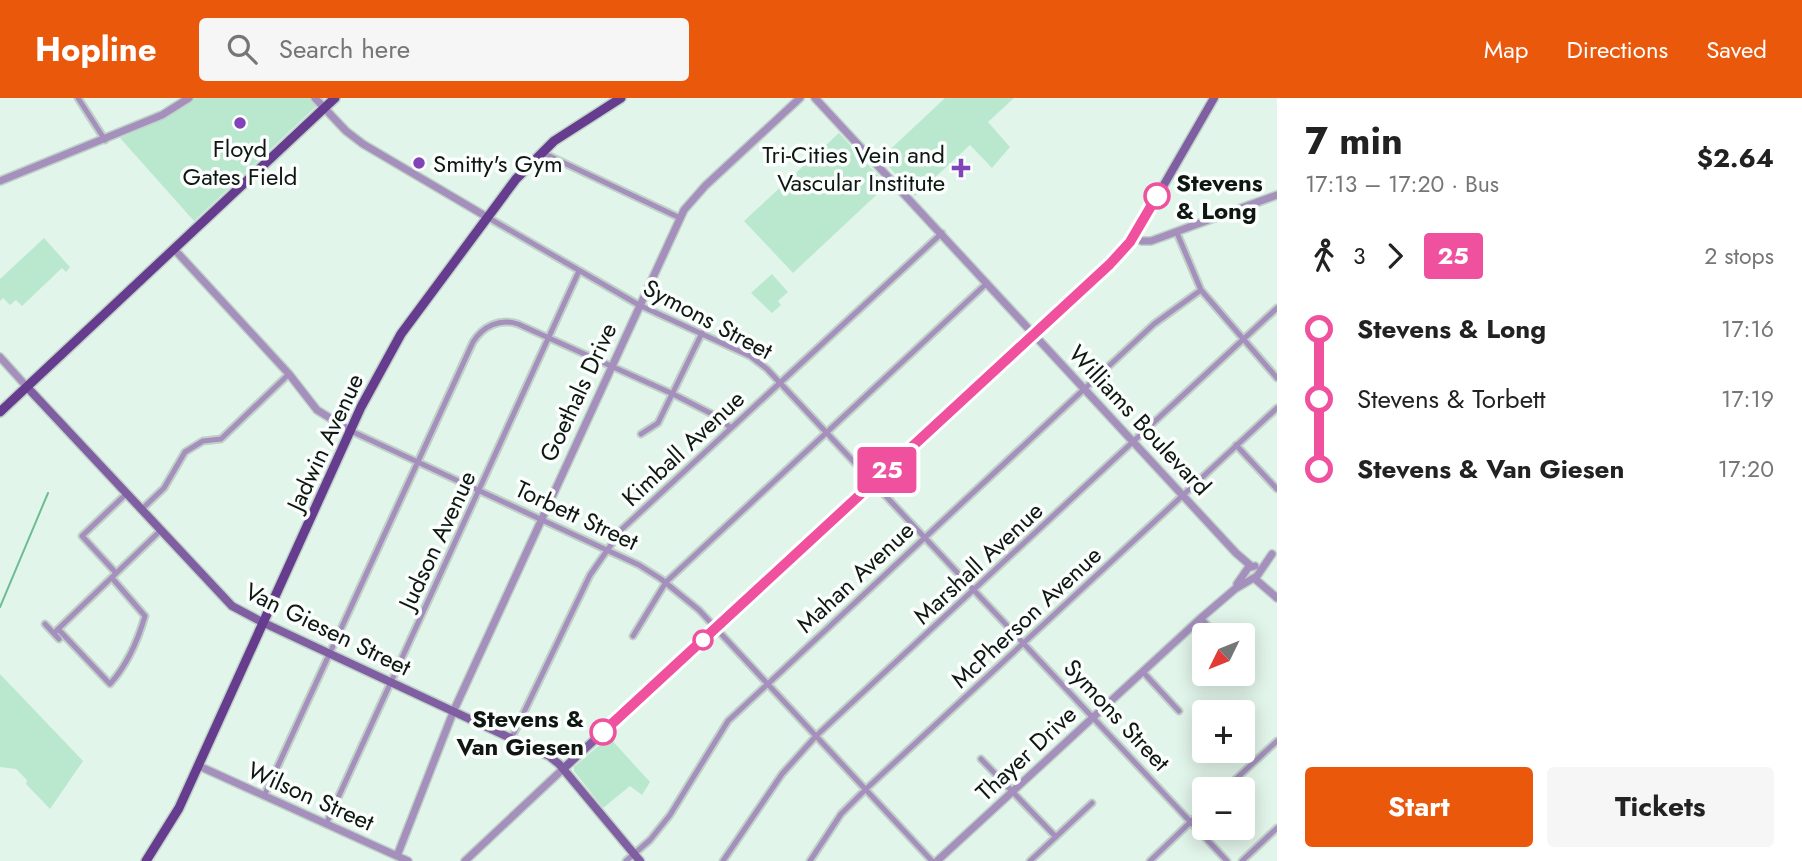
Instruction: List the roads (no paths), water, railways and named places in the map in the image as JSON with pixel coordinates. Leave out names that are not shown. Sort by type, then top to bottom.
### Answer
[{"type":"main road","points":[[0,412],[335,98]]},
{"type":"main road","name":"Jadwin Avenue","points":[[146,861],[172,821],[199,766],[351,431],[401,334],[516,179],[541,152],[562,135],[621,98]]},
{"type":"main road","points":[[563,769],[1110,264],[1134,237],[1214,98]]},
{"type":"main road","name":"Van Giesen Street","points":[[27,387],[221,596],[242,613],[550,756],[637,858]]},
{"type":"street","points":[[78,98],[105,140]]},
{"type":"street","points":[[0,181],[162,115],[189,98]]},
{"type":"street","name":"Symons Street","points":[[315,98],[346,131],[370,149],[639,305],[750,356],[767,369],[1227,861]]},
{"type":"street","name":"Goethals Drive","points":[[397,856],[454,710],[680,218],[700,190],[800,98]]},
{"type":"street","name":"Williams Boulevard","points":[[815,98],[1277,597]]},
{"type":"street","points":[[541,152],[680,218]]},
{"type":"street","points":[[1134,237],[1147,242],[1277,195]]},
{"type":"street","name":"Kimball Avenue","points":[[512,737],[590,575],[622,529],[942,233]]},
{"type":"street","points":[[1177,233],[1201,290],[1277,378]]},
{"type":"street","name":"Torbett Street","points":[[174,249],[323,415],[351,431],[607,549],[666,582],[716,628],[935,861]]},
{"type":"street","name":"Judson Avenue","points":[[326,824],[579,271]]},
{"type":"street","points":[[633,636],[666,582],[987,283]]},
{"type":"street","name":"Mahan Avenue","points":[[626,861],[637,858],[670,815],[728,721],[1154,324],[1201,290]]},
{"type":"street","name":"Marshall Avenue","points":[[723,861],[782,774],[816,736],[1277,308]]},
{"type":"street","points":[[264,796],[476,338],[490,325],[508,321],[519,324],[673,394],[716,416],[731,428]]},
{"type":"street","points":[[641,434],[658,423],[702,334]]},
{"type":"street","name":"Van Giesen Street","points":[[0,357],[27,387]]},
{"type":"street","points":[[141,510],[164,488],[185,452],[203,441],[221,439],[289,374]]},
{"type":"street","name":"McPherson Avenue","points":[[810,861],[841,814],[866,789],[1277,408]]},
{"type":"street","points":[[1236,445],[1277,489]]},
{"type":"street","points":[[44,624],[56,631],[110,684],[120,673],[140,634],[145,616],[82,536],[126,494]]},
{"type":"street","points":[[56,631],[160,531]]},
{"type":"street","name":"Thayer Drive","points":[[935,861],[1274,551]]},
{"type":"street","points":[[1200,618],[1205,623]]},
{"type":"street","points":[[56,631],[59,639]]},
{"type":"street","points":[[1143,672],[1179,711]]},
{"type":"street","points":[[1239,777],[1277,741]]},
{"type":"street","points":[[981,760],[1056,837]]},
{"type":"street","name":"Wilson Street","points":[[199,766],[408,861]]},
{"type":"street","points":[[466,861],[563,769]]},
{"type":"street","points":[[1030,861],[1092,803]]},
{"type":"street","points":[[1150,861],[1190,823]]},
{"type":"street","points":[[1242,861],[1277,828]]},
{"type":"waterway","points":[[0,607],[48,493]]},
{"type":"place","name":"Floyd Gates Field","points":[[240,123]]},
{"type":"place","name":"Smitty's Gym","points":[[419,163]]},
{"type":"place","name":"Tri-Cities Vein and Vascular Institute","points":[[961,168]]},
{"type":"place","name":"Stevens & Long","points":[[1157,196]]},
{"type":"place","name":"Stevens & Van Giesen","points":[[603,732]]}]
